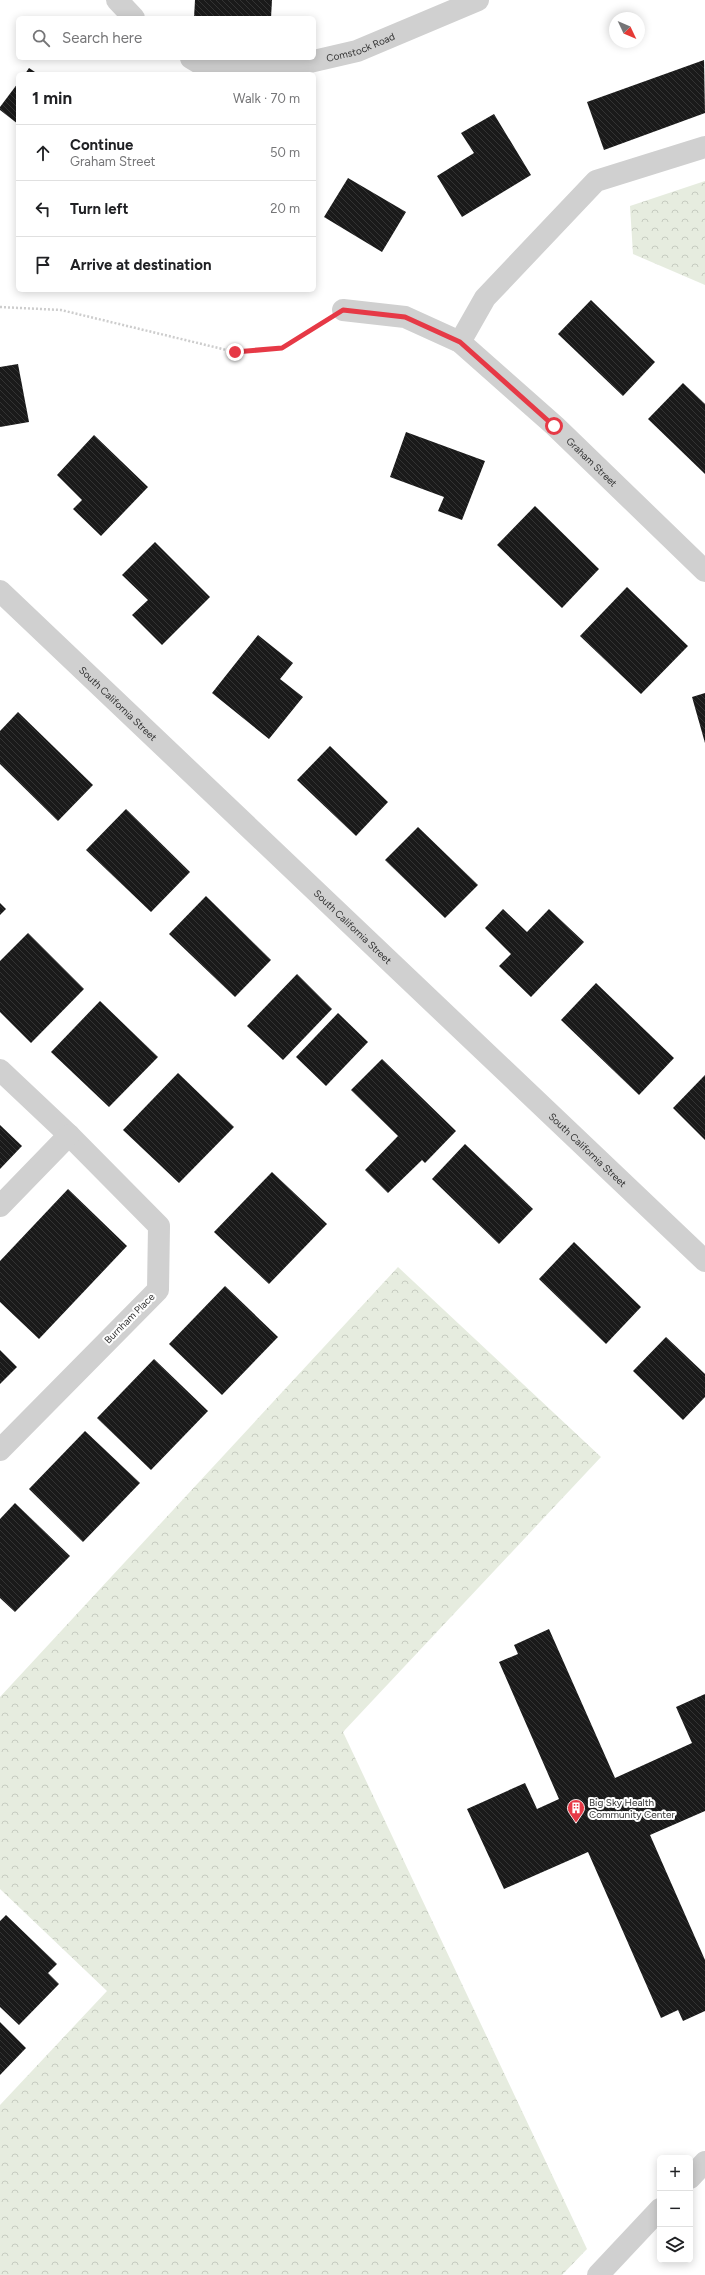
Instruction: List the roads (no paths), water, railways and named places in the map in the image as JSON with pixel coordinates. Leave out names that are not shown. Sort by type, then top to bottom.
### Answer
[{"type":"street","points":[[117,0],[132,16]]},
{"type":"street","name":"Comstock Road","points":[[194,60],[206,67],[239,70],[288,67],[357,50],[478,0]]},
{"type":"street","points":[[460,342],[484,298],[596,181],[705,146]]},
{"type":"street","name":"Graham Street","points":[[343,310],[405,317],[460,342],[554,426],[705,571]]},
{"type":"street","name":"South California Street","points":[[0,591],[705,1262]]},
{"type":"street","name":"Burnham Place","points":[[0,1070],[69,1135],[159,1226],[158,1290],[0,1450]]},
{"type":"street","points":[[0,1206],[69,1135]]},
{"type":"street","points":[[693,2175],[705,2162]]},
{"type":"street","points":[[598,2275],[657,2212]]},
{"type":"place","name":"Big Sky Health Community Center","points":[[576,1823]]}]
